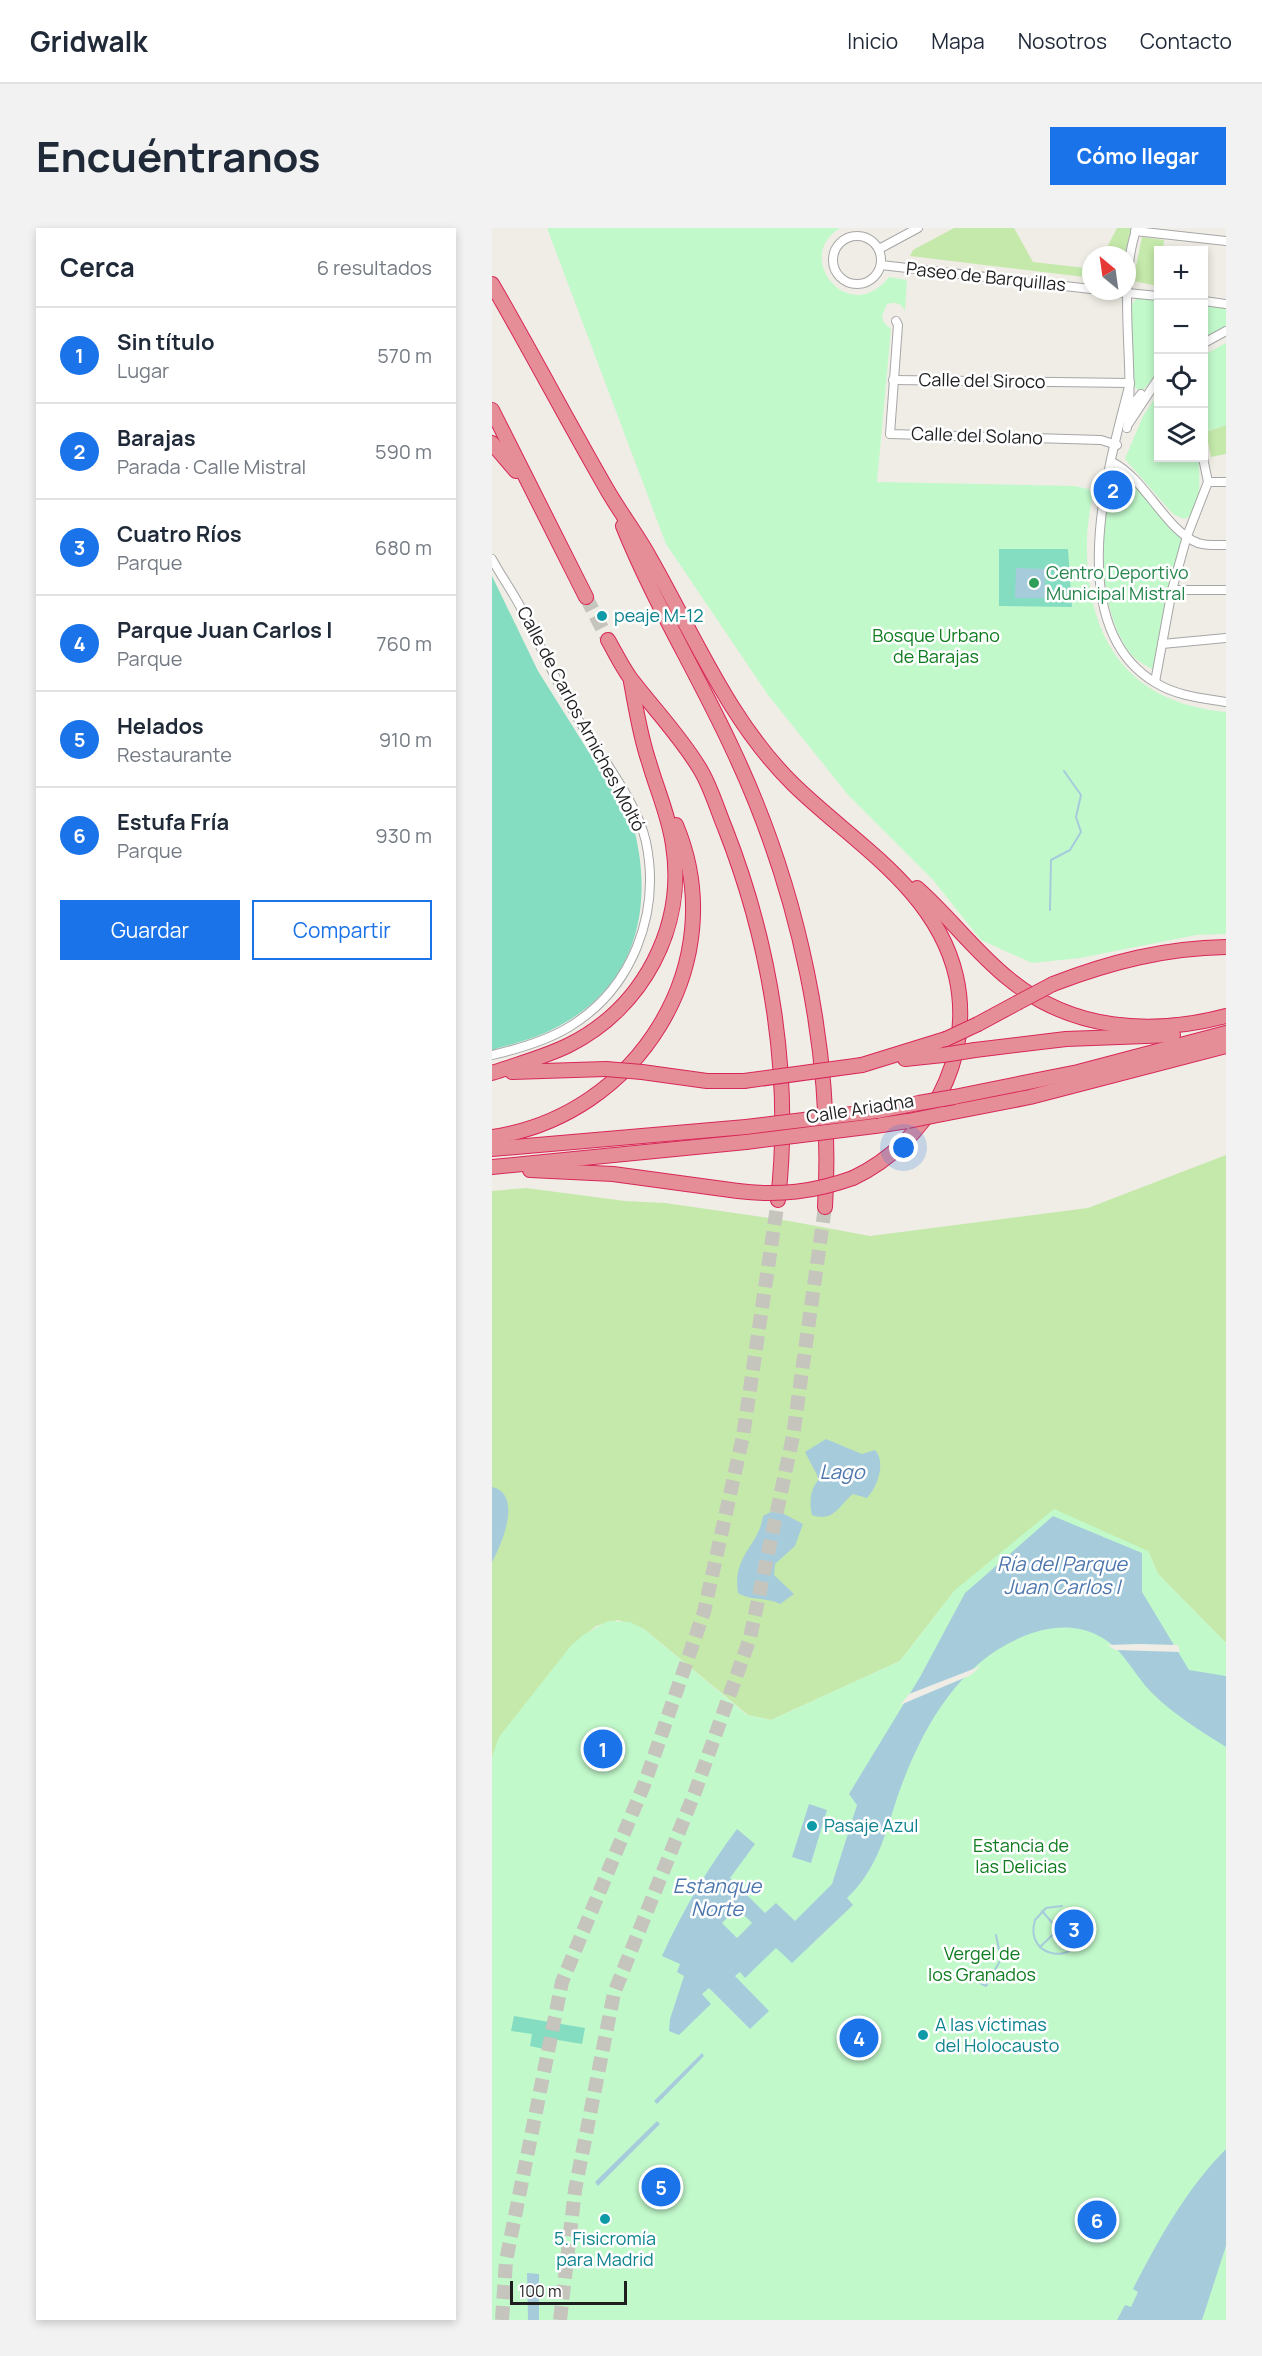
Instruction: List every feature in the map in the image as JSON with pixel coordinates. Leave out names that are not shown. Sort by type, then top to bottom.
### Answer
[{"type":"highway","points":[[492,284],[610,494],[649,556],[721,689],[753,738],[792,783],[915,895],[936,924],[956,978],[960,1019],[957,1045],[948,1080],[933,1108],[915,1133],[893,1154],[853,1178],[798,1193],[772,1194],[613,1174],[492,1167]]},
{"type":"highway","points":[[492,410],[586,597]]},
{"type":"highway","points":[[492,443],[530,489]]},
{"type":"highway","points":[[610,494],[637,562],[733,750],[779,867],[801,946],[818,1040],[824,1113],[825,1207]]},
{"type":"highway","points":[[608,639],[630,677],[687,748],[702,772],[733,849],[758,925],[778,1043],[782,1116],[778,1200]]},
{"type":"highway","points":[[492,1137],[546,1123],[573,1111],[601,1092],[634,1063],[666,1017],[689,952],[693,909],[686,852],[648,761],[630,677]]},
{"type":"highway","points":[[492,1074],[553,1052],[588,1035],[626,1003],[648,974],[667,933],[676,883],[674,845],[663,799]]},
{"type":"highway","points":[[834,821],[897,870],[930,899],[1008,978],[1039,1000],[1095,1022],[1127,1026],[1179,1026],[1226,1016]]},
{"type":"highway","points":[[862,1065],[946,1039],[1053,984],[1098,966],[1144,954],[1226,947]]},
{"type":"highway","points":[[492,1074],[534,1070],[606,1069],[707,1081],[744,1081],[1066,1039],[1173,1035],[1226,1024]]},
{"type":"highway","name":"Calle Ariadna","points":[[492,1149],[746,1127],[877,1111],[1078,1072],[1226,1033]]},
{"type":"highway","name":"Calle Ariadna","points":[[492,1167],[746,1142],[908,1121],[1030,1097],[1226,1046]]},
{"type":"street","points":[[879,249],[918,228]]},
{"type":"street","points":[[1134,246],[1136,230],[1226,241]]},
{"type":"street","points":[[851,237],[867,238],[879,249],[880,265],[872,279],[856,284],[841,277],[834,262],[837,246],[851,237]]},
{"type":"street","name":"Paseo de Barquillas","points":[[880,265],[1082,288]]},
{"type":"street","points":[[1136,294],[1154,296]]},
{"type":"street","points":[[1127,428],[1131,382],[1129,300]]},
{"type":"street","points":[[1208,302],[1226,304]]},
{"type":"street","name":"Calle del Siroco","points":[[896,321],[898,325],[893,380],[1131,382]]},
{"type":"street","points":[[1208,340],[1226,331]]},
{"type":"street","name":"Calle del Solano","points":[[893,380],[890,434],[1101,440],[1117,445]]},
{"type":"street","points":[[1131,382],[1132,391],[1141,394]]},
{"type":"street","points":[[1131,382],[1104,499],[1099,544],[1104,614],[1115,641],[1155,682],[1177,693],[1226,702]]},
{"type":"street","points":[[1117,445],[1154,384]]},
{"type":"street","points":[[1121,418],[1141,394],[1149,390]]},
{"type":"street","points":[[1112,462],[1124,468],[1187,536],[1205,545],[1226,545]]},
{"type":"street","points":[[1155,682],[1173,590],[1187,536],[1208,482],[1204,462]]},
{"type":"street","points":[[1208,482],[1226,482]]},
{"type":"street","name":"Calle de Carlos Arniches Moltó","points":[[492,559],[522,609],[551,672],[636,815],[646,843],[649,892],[649,904],[638,947],[631,963],[610,993],[595,1008],[569,1027],[547,1038],[492,1055]]},
{"type":"street","points":[[1173,590],[1226,590]]},
{"type":"street","points":[[1162,644],[1226,638]]},
{"type":"green space","name":"Bosque Urbano de Barajas","points":[[547,228],[840,228],[827,241],[822,255],[824,270],[843,292],[858,295],[873,291],[889,277],[907,280],[905,311],[898,304],[887,304],[882,316],[884,323],[891,329],[877,482],[1074,486],[1093,490],[1087,535],[1088,575],[1094,607],[1104,634],[1118,659],[1138,679],[1162,695],[1191,706],[1226,712],[1226,934],[1196,935],[1080,958],[1032,963],[981,940],[933,880],[849,796],[768,695],[666,544]]},
{"type":"green space","points":[[954,228],[1014,228],[1033,262],[1082,268],[1082,277],[910,256],[913,250]]},
{"type":"green space","points":[[1117,228],[1131,228],[1127,246],[1108,246]]},
{"type":"green space","points":[[1142,237],[1164,240],[1163,246],[1154,246],[1154,285],[1136,282],[1136,266]]},
{"type":"green space","points":[[1136,299],[1154,300],[1154,377],[1145,388],[1139,391],[1134,386],[1131,305]]},
{"type":"green space","points":[[1208,306],[1226,308],[1226,327],[1208,336]]},
{"type":"green space","points":[[1226,343],[1226,425],[1208,431],[1208,354]]},
{"type":"green space","points":[[1154,400],[1154,462],[1198,462],[1197,501],[1190,516],[1184,519],[1173,514],[1125,459],[1143,416]]},
{"type":"green space","points":[[1226,425],[1226,454],[1211,457],[1208,431]]},
{"type":"green space","points":[[1120,469],[1187,536],[1157,672],[1130,653],[1111,613],[1106,589],[1103,540],[1105,516],[1113,472]]},
{"type":"green space","name":"Centro Deportivo Municipal Mistral","points":[[999,549],[1068,549],[1072,607],[999,606]]},
{"type":"green space","points":[[492,576],[538,671],[632,821],[639,853],[642,884],[640,913],[633,942],[621,968],[604,991],[581,1012],[553,1029],[492,1050]]},
{"type":"green space","points":[[1226,1155],[1226,1643],[1158,1574],[1148,1551],[955,1590],[900,1661],[771,1720],[748,1715],[644,1629],[618,1620],[596,1626],[570,1647],[492,1757],[492,1191],[526,1188],[625,1201],[665,1203],[789,1221],[870,1236],[1088,1208]]},
{"type":"green space","points":[[1054,1509],[1148,1551],[1158,1574],[1226,1643],[1226,2320],[492,2320],[492,1757],[499,1737],[570,1647],[583,1635],[608,1621],[630,1622],[644,1629],[747,1715],[771,1720],[900,1661],[955,1590]]},
{"type":"green space","points":[[514,2016],[585,2028],[582,2044],[552,2039],[549,2050],[530,2046],[532,2034],[511,2031]]},
{"type":"water","points":[[1016,568],[1045,569],[1045,598],[1015,598]]},
{"type":"water","name":"Lago","points":[[826,1439],[862,1454],[875,1450],[880,1467],[877,1481],[867,1498],[853,1494],[831,1515],[820,1517],[812,1515],[811,1505],[812,1491],[819,1479],[805,1452]]},
{"type":"water","points":[[492,1487],[501,1491],[508,1509],[505,1532],[492,1562]]},
{"type":"water","name":"Lago","points":[[771,1512],[782,1513],[803,1524],[795,1546],[775,1564],[774,1575],[794,1594],[780,1604],[738,1593],[737,1580],[742,1560],[757,1535],[763,1516]]},
{"type":"water","name":"Ría del Parque Juan Carlos I","points":[[1053,1516],[1142,1553],[1142,1592],[1189,1670],[1226,1676],[1226,1747],[1160,1701],[1145,1686],[1114,1646],[1097,1635],[1078,1629],[1059,1628],[1022,1637],[999,1649],[959,1683],[929,1726],[906,1774],[873,1864],[847,1898],[853,1905],[792,1963],[776,1948],[745,1978],[740,1972],[735,1976],[769,2011],[750,2029],[709,1988],[702,1994],[711,2004],[679,2035],[669,2031],[670,2019],[684,1976],[677,1972],[680,1964],[662,1956],[678,1922],[716,1859],[737,1829],[755,1844],[730,1878],[765,1913],[776,1903],[795,1921],[832,1884],[857,1805],[849,1794],[920,1677],[965,1593]],"holes":[[[737,1908],[752,1923],[737,1938],[722,1923]]]},
{"type":"water","points":[[809,1804],[827,1810],[811,1863],[792,1857]]},
{"type":"water","points":[[702,2053],[704,2056],[657,2104],[654,2101]]},
{"type":"water","points":[[657,2121],[660,2124],[598,2186],[595,2182]]},
{"type":"water","points":[[1226,2149],[1226,2246],[1202,2320],[1117,2320],[1125,2305],[1131,2307],[1138,2292],[1133,2289],[1174,2215],[1199,2180]]},
{"type":"water","points":[[527,2273],[539,2274],[539,2320],[528,2320]]},
{"type":"pier","points":[[1107,1645],[1178,1645],[1180,1652],[1115,1650]]},
{"type":"pier","points":[[981,1666],[971,1675],[900,1705],[909,1694]]},
{"type":"waterway","points":[[1050,910],[1051,860],[1070,850],[1081,832],[1076,817],[1081,795],[1064,771]]},
{"type":"waterway","points":[[1062,1906],[1046,1908],[1035,1920],[1034,1933],[1037,1944],[1054,1954],[1064,1953],[1073,1948],[1079,1940],[1082,1927]]},
{"type":"waterway","points":[[1042,1911],[1073,1947]]},
{"type":"waterway","points":[[1040,1947],[1072,1916]]},
{"type":"waterway","points":[[985,1979],[986,1977],[982,1980],[984,1982],[989,1975],[983,1973],[979,1978],[980,1983],[986,1986],[1001,1959],[996,1935]]},
{"type":"tunnel","points":[[586,597],[608,640]]},
{"type":"tunnel","points":[[502,2320],[506,2261],[562,1982],[644,1785],[704,1612],[743,1436],[778,1200]]},
{"type":"tunnel","points":[[560,2320],[575,2190],[614,1993],[695,1792],[750,1638],[793,1436],[825,1207]]},
{"type":"place","name":"Barajas","points":[[1113,490]]},
{"type":"place","name":"Centro Deportivo Municipal Mistral","points":[[1034,583]]},
{"type":"place","name":"peaje M-12","points":[[602,616]]},
{"type":"place","name":"Sin título","points":[[603,1749]]},
{"type":"place","name":"Pasaje Azul","points":[[812,1826]]},
{"type":"place","name":"Cuatro Ríos","points":[[1074,1929]]},
{"type":"place","name":"A las víctimas del Holocausto","points":[[923,2035]]},
{"type":"place","name":"Parque Juan Carlos I","points":[[859,2038]]},
{"type":"place","name":"Helados","points":[[661,2187]]},
{"type":"place","name":"5. Fisicromía para Madrid","points":[[605,2219]]},
{"type":"place","name":"Estufa Fría","points":[[1097,2220]]},
{"type":"park label","name":"Estancia de las Delicias","points":[[1021,1856]]},
{"type":"park label","name":"Vergel de los Granados","points":[[982,1964]]},
{"type":"water label","name":"Estanque Norte","points":[[717,1898]]}]
